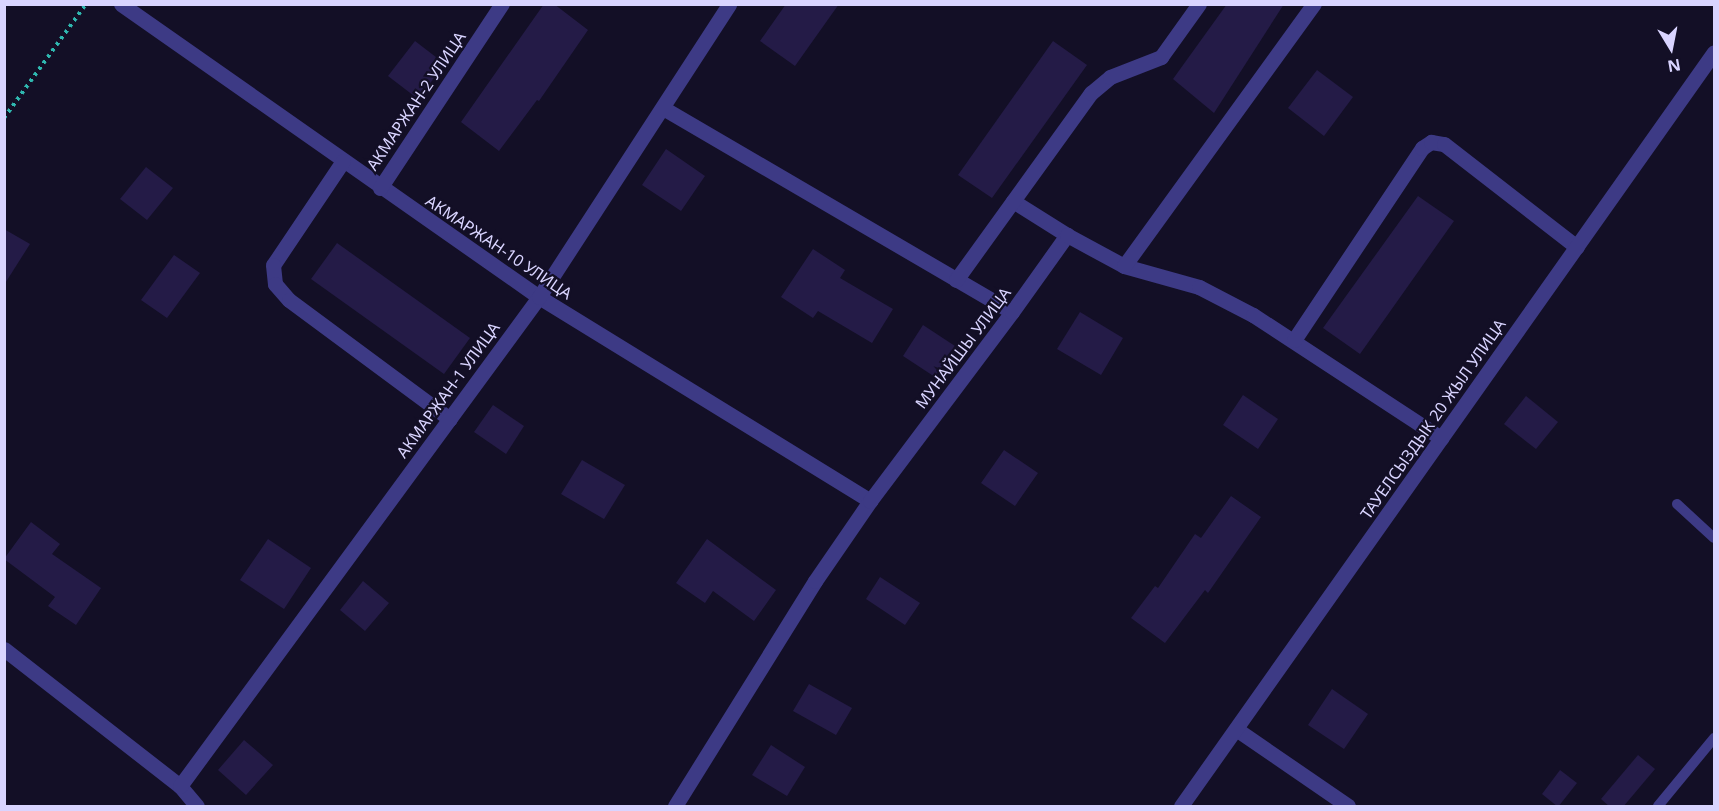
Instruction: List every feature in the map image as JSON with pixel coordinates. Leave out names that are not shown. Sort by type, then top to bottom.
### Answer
[{"type":"street","name":"АКМАРЖАН-10 УЛИЦА","points":[[121,4],[380,188],[539,297],[870,501]]},
{"type":"street","name":"АКМАРЖАН-2 УЛИЦА","points":[[380,188],[502,4]]},
{"type":"street","name":"АКМАРЖАН-1 УЛИЦА","points":[[180,786],[539,297],[729,4]]},
{"type":"street","points":[[957,280],[1091,93],[1110,77],[1161,57],[1199,4]]},
{"type":"street","points":[[1125,266],[1314,4]]},
{"type":"street","name":"ТАУЕЛСЫЗДЫК 20 ЖЫЛ УЛИЦА","points":[[1181,807],[1714,52]]},
{"type":"street","points":[[663,108],[1012,312]]},
{"type":"street","points":[[1294,340],[1422,148],[1431,142],[1444,144],[1577,247]]},
{"type":"street","points":[[343,161],[273,265],[275,284],[289,300],[450,419]]},
{"type":"street","points":[[1013,201],[1066,235],[1125,266],[1199,287],[1294,340],[1441,438]]},
{"type":"street","name":"МУНАЙШЫ УЛИЦА","points":[[675,807],[815,581],[870,501],[1012,312],[1066,235]]},
{"type":"street","points":[[4,649],[180,786],[197,807]]},
{"type":"street","points":[[1236,729],[1348,807]]},
{"type":"lane","points":[[1677,504],[1714,538]]},
{"type":"lane","points":[[1658,807],[1714,738]]},
{"type":"path","points":[[4,118],[86,4]]},
{"type":"building","points":[[544,4],[554,4],[588,30],[539,101],[537,100],[499,151],[461,122]]},
{"type":"building","points":[[786,4],[839,4],[795,66],[760,41]]},
{"type":"building","points":[[1227,4],[1284,4],[1214,113],[1173,79]]},
{"type":"building","points":[[415,41],[445,64],[418,99],[388,76]]},
{"type":"building","points":[[1053,41],[1087,65],[992,198],[958,175]]},
{"type":"building","points":[[1317,70],[1353,97],[1324,136],[1288,108]]},
{"type":"building","points":[[666,149],[705,176],[681,211],[642,185]]},
{"type":"building","points":[[146,167],[173,188],[147,220],[120,199]]},
{"type":"building","points":[[1418,196],[1454,221],[1360,354],[1323,328]]},
{"type":"building","points":[[4,229],[30,244],[4,285]]},
{"type":"building","points":[[337,243],[470,338],[444,374],[311,279]]},
{"type":"building","points":[[813,249],[845,270],[840,278],[893,309],[872,343],[818,311],[813,318],[781,297]]},
{"type":"building","points":[[174,255],[200,273],[167,318],[141,300]]},
{"type":"building","points":[[1080,312],[1123,338],[1101,375],[1057,349]]},
{"type":"building","points":[[923,325],[955,346],[935,377],[903,356]]},
{"type":"building","points":[[1243,395],[1278,419],[1258,449],[1223,425]]},
{"type":"building","points":[[1526,396],[1558,422],[1536,449],[1504,424]]},
{"type":"building","points":[[493,405],[524,426],[506,454],[474,432]]},
{"type":"building","points":[[1004,450],[1038,473],[1015,506],[981,483]]},
{"type":"building","points":[[582,460],[625,485],[604,519],[561,494]]},
{"type":"building","points":[[1231,496],[1261,517],[1208,593],[1205,590],[1165,643],[1131,618],[1155,586],[1158,588],[1195,534],[1201,538]]},
{"type":"building","points":[[31,522],[60,544],[52,554],[101,588],[76,625],[48,606],[55,597],[4,559]]},
{"type":"building","points":[[268,539],[311,568],[284,609],[240,580]]},
{"type":"building","points":[[707,539],[776,590],[754,621],[713,591],[705,603],[676,583]]},
{"type":"building","points":[[880,577],[920,603],[905,625],[866,599]]},
{"type":"building","points":[[363,581],[389,603],[365,631],[340,610]]},
{"type":"building","points":[[809,684],[852,708],[836,735],[793,711]]},
{"type":"building","points":[[1332,689],[1368,714],[1344,749],[1308,725]]},
{"type":"building","points":[[244,740],[273,765],[246,795],[218,770]]},
{"type":"building","points":[[771,745],[805,767],[787,796],[752,775]]},
{"type":"building","points":[[1638,755],[1655,769],[1623,807],[1610,807],[1601,799]]},
{"type":"building","points":[[1560,770],[1577,783],[1558,807],[1542,794]]}]
